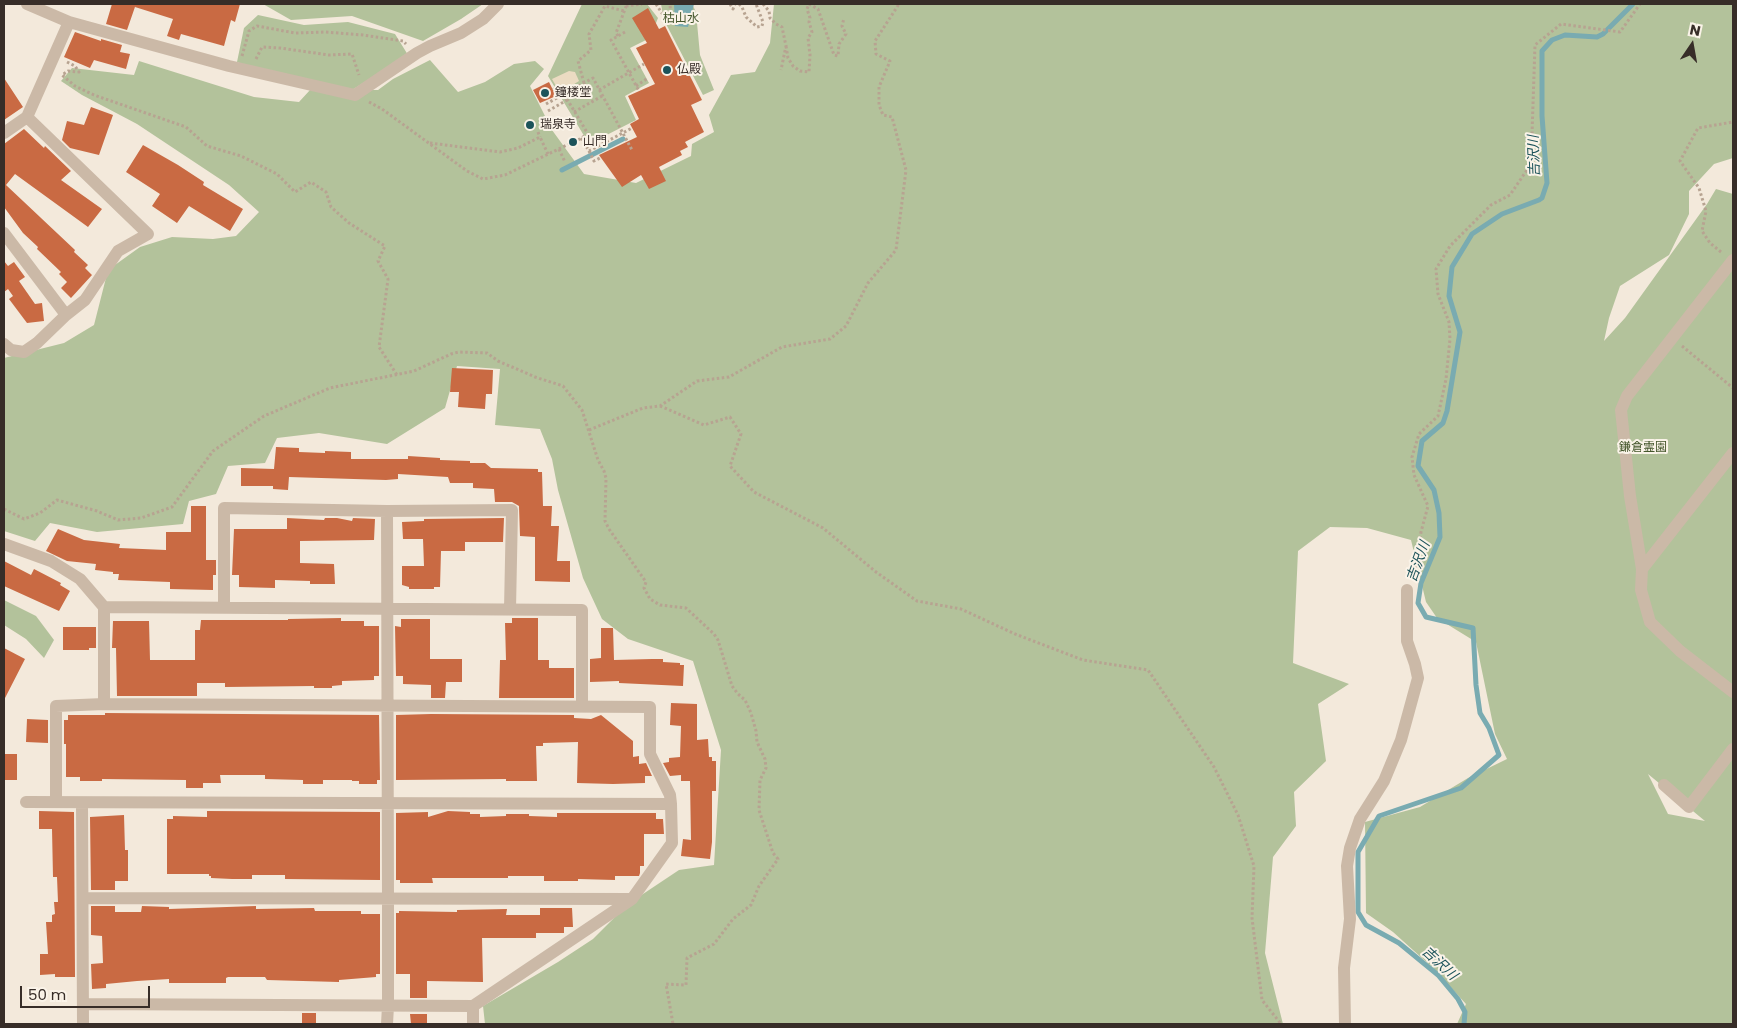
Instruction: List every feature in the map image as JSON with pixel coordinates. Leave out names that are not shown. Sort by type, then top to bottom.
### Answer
[{"type":"street","points":[[27,4],[69,22],[252,72],[359,92],[417,53],[461,33],[483,20],[498,4]]},
{"type":"street","points":[[4,133],[27,117],[69,22]]},
{"type":"street","points":[[4,344],[11,350],[24,352],[36,343],[66,315],[86,300],[118,251],[148,234],[27,117]]},
{"type":"street","points":[[4,233],[66,315]]},
{"type":"street","points":[[1733,260],[1627,396],[1621,410],[1630,496],[1642,569],[1641,590],[1650,622],[1680,651],[1733,692]]},
{"type":"street","points":[[1642,569],[1733,453]]},
{"type":"street","points":[[224,607],[224,508],[387,511],[512,510],[510,609]]},
{"type":"street","points":[[387,511],[387,1024]]},
{"type":"street","points":[[4,544],[50,561],[80,579],[104,607],[104,704]]},
{"type":"street","points":[[1345,1024],[1344,968],[1350,919],[1348,866],[1350,848],[1360,819],[1384,781],[1401,740],[1418,678],[1407,641],[1406,590]]},
{"type":"street","points":[[104,607],[582,610],[582,706]]},
{"type":"street","points":[[56,802],[56,706],[104,704],[650,707],[650,754],[670,795],[672,843],[632,899],[473,1006],[84,1004]]},
{"type":"street","points":[[1664,785],[1688,807],[1733,749]]},
{"type":"street","points":[[26,802],[671,804]]},
{"type":"street","points":[[82,802],[84,1024]]},
{"type":"street","points":[[84,898],[632,899]]},
{"type":"street","points":[[473,1006],[473,1024]]},
{"type":"path","points":[[618,36],[616,33],[627,5],[642,4]]},
{"type":"path","points":[[656,4],[667,21],[671,18],[670,4]]},
{"type":"path","points":[[730,4],[733,9],[735,4]]},
{"type":"path","points":[[739,4],[742,6],[746,17],[757,27],[762,26],[763,22],[756,4]]},
{"type":"path","points":[[763,4],[769,10],[770,18],[782,27],[788,58],[793,66],[800,71],[808,72],[810,55],[808,38],[812,32],[807,9],[809,4],[818,8],[834,55],[838,56],[838,44],[846,34],[842,26],[844,18]]},
{"type":"path","points":[[589,430],[643,408],[660,406],[697,381],[729,377],[782,346],[830,339],[846,326],[868,283],[896,250],[906,170],[892,117],[883,115],[879,105],[879,87],[890,61],[876,54],[875,41],[899,4]]},
{"type":"path","points":[[1406,590],[1412,587],[1421,532],[1428,506],[1414,475],[1412,457],[1418,434],[1438,416],[1446,379],[1450,339],[1448,322],[1438,294],[1436,269],[1450,246],[1491,206],[1510,195],[1531,164],[1535,45],[1561,24],[1620,32],[1640,4]]},
{"type":"path","points":[[584,83],[580,76],[578,61],[590,50],[589,34],[605,6],[624,11]]},
{"type":"path","points":[[238,68],[249,31],[257,26],[295,32],[363,34],[403,41],[417,53]]},
{"type":"path","points":[[625,32],[611,40],[639,90]]},
{"type":"path","points":[[781,70],[786,46]]},
{"type":"path","points":[[252,72],[262,47],[330,55],[352,54],[359,92],[468,171],[483,179],[506,175],[569,144]]},
{"type":"path","points":[[54,56],[75,66],[79,72],[68,71],[62,75],[75,86],[94,95],[186,127],[207,146],[241,156],[277,174],[295,192],[311,182],[326,192],[331,207],[349,223],[385,246],[378,262],[388,279],[379,347],[397,375]]},
{"type":"path","points":[[599,90],[644,64]]},
{"type":"path","points":[[546,104],[573,87],[592,78],[632,150]]},
{"type":"path","points":[[636,86],[648,78]]},
{"type":"path","points":[[563,93],[588,134],[579,139],[590,152],[594,161],[600,158]]},
{"type":"path","points":[[574,112],[602,96]]},
{"type":"path","points":[[548,111],[567,100]]},
{"type":"path","points":[[1733,122],[1698,128],[1680,161],[1699,188],[1706,211],[1702,231],[1710,243],[1733,260]]},
{"type":"path","points":[[590,152],[632,128]]},
{"type":"path","points":[[538,132],[548,154]]},
{"type":"path","points":[[429,143],[500,152],[518,148],[540,137]]},
{"type":"path","points":[[559,149],[565,162]]},
{"type":"path","points":[[1672,338],[1733,388]]},
{"type":"path","points":[[4,509],[24,519],[40,513],[57,500],[97,511],[118,520],[141,518],[172,507],[213,451],[264,416],[330,388],[414,371],[459,352],[487,353],[498,361],[535,377],[563,386],[582,410],[598,460],[606,478],[604,521],[646,582],[644,588],[650,600],[660,604],[686,608],[714,634],[718,640],[732,686],[745,700],[751,713],[757,742],[765,759],[766,768],[760,780],[758,810],[773,853],[778,859],[759,886],[750,906],[733,919],[714,944],[687,958],[686,985],[666,984],[673,1024]]},
{"type":"path","points":[[660,406],[704,425],[730,417],[741,434],[730,466],[754,492],[823,528],[876,572],[917,601],[961,609],[1015,634],[1083,660],[1148,670],[1214,767],[1238,815],[1254,866],[1252,918],[1262,1000],[1281,1024]]},
{"type":"green space","points":[[263,4],[483,4],[423,41],[352,16],[291,20]]},
{"type":"green space","points":[[582,4],[647,4],[658,18],[650,38],[630,48],[649,83],[625,96],[636,120],[589,144],[548,76]]},
{"type":"green space","name":"枯山水","points":[[661,4],[692,4],[696,12],[700,55],[714,90],[703,95],[664,20]]},
{"type":"green space","name":"鎌倉霊園","points":[[774,4],[1733,4],[1733,158],[1714,164],[1689,191],[1689,214],[1669,255],[1620,286],[1609,318],[1604,341],[1625,318],[1716,189],[1733,194],[1733,1024],[1457,1024],[1466,1004],[1433,968],[1393,932],[1366,913],[1365,822],[1420,807],[1468,778],[1507,759],[1495,734],[1476,642],[1437,618],[1426,602],[1411,540],[1367,528],[1330,527],[1298,551],[1293,663],[1349,684],[1318,704],[1326,761],[1294,792],[1296,826],[1273,857],[1265,953],[1283,1024],[485,1024],[483,1006],[593,939],[628,904],[679,870],[714,865],[721,750],[693,661],[628,639],[602,619],[583,578],[558,490],[552,459],[540,429],[495,425],[500,369],[457,366],[445,408],[387,444],[319,433],[277,438],[265,463],[228,466],[216,494],[189,501],[183,524],[97,532],[50,523],[35,541],[4,531],[4,358],[64,343],[94,325],[108,270],[140,247],[172,237],[213,239],[236,236],[259,212],[229,185],[137,124],[82,95],[61,81],[72,68],[134,75],[139,61],[254,97],[299,102],[310,90],[237,62],[244,28],[258,15],[304,25],[348,22],[395,34],[408,55],[352,90],[378,90],[393,79],[430,60],[458,92],[485,82],[514,64],[535,61],[544,69],[530,86],[552,130],[584,174],[636,183],[691,156],[692,144],[714,132],[709,115],[731,75],[755,72],[770,43]],"holes":[[[1648,774],[1705,821],[1668,814]]]},
{"type":"green space","points":[[4,600],[36,616],[54,640],[44,658],[26,639],[4,625]]},
{"type":"shaded area","points":[[569,71],[575,72],[579,81],[560,93],[552,79]]},
{"type":"water","points":[[674,4],[694,4],[688,27],[675,26]]},
{"type":"building","points":[[112,4],[136,4],[127,30],[106,24]]},
{"type":"building","points":[[136,4],[240,4],[235,22],[231,20],[224,46],[181,34],[179,40],[167,36],[173,19],[135,7]]},
{"type":"building","points":[[648,8],[659,29],[665,26],[702,100],[691,105],[704,132],[685,142],[688,147],[680,151],[682,155],[659,167],[666,181],[649,189],[641,175],[622,187],[599,155],[637,137],[630,124],[639,119],[628,96],[655,84],[636,48],[647,43],[632,18]]},
{"type":"building","points":[[75,32],[101,41],[101,39],[122,45],[120,52],[130,54],[126,69],[94,60],[90,68],[64,57]]},
{"type":"building","points":[[4,78],[23,107],[4,120]]},
{"type":"building","name":"鐘楼堂","points":[[549,82],[556,96],[540,103],[533,90]]},
{"type":"building","points":[[91,107],[113,115],[99,155],[70,148],[62,140],[67,121],[84,125]]},
{"type":"building","points":[[24,129],[71,171],[61,180],[102,209],[88,227],[15,174],[6,185],[75,250],[74,252],[88,265],[85,268],[92,275],[71,298],[61,288],[67,282],[59,274],[61,272],[37,249],[38,247],[23,233],[4,207],[4,144]]},
{"type":"building","points":[[143,145],[178,165],[204,182],[203,185],[243,209],[230,231],[189,206],[177,223],[152,206],[160,194],[126,172]]},
{"type":"building","points":[[4,261],[8,266],[14,262],[25,277],[19,281],[35,304],[42,303],[44,321],[27,323],[9,299],[13,296],[8,289],[4,292]]},
{"type":"building","points":[[452,368],[493,370],[492,394],[486,394],[485,409],[458,407],[459,392],[450,392]]},
{"type":"building","points":[[276,447],[299,448],[299,452],[351,452],[351,459],[408,459],[408,456],[485,463],[491,468],[538,469],[538,472],[542,472],[543,506],[552,506],[551,526],[559,526],[557,561],[570,561],[570,582],[535,581],[535,537],[520,536],[519,506],[512,502],[495,502],[494,489],[473,488],[473,483],[450,483],[448,477],[398,474],[398,479],[386,480],[289,477],[288,490],[273,489],[273,486],[241,486],[241,468],[274,469]]},
{"type":"building","points":[[191,506],[206,506],[206,560],[216,560],[213,590],[170,589],[170,582],[118,580],[119,574],[95,570],[96,564],[67,561],[46,551],[58,529],[84,540],[120,544],[119,548],[166,550],[166,532],[191,532]]},
{"type":"building","points":[[287,518],[324,520],[325,518],[337,518],[352,521],[353,518],[375,519],[374,540],[300,541],[300,563],[334,564],[335,584],[310,584],[310,581],[275,580],[275,588],[239,587],[239,575],[232,575],[234,529],[287,529]]},
{"type":"building","points":[[504,518],[503,542],[465,542],[465,551],[441,551],[440,587],[434,587],[434,589],[409,589],[409,587],[402,585],[402,566],[424,566],[423,539],[403,539],[402,522],[424,521],[424,519]]},
{"type":"building","points":[[4,561],[31,575],[34,569],[61,583],[60,585],[70,591],[59,611],[4,586]]},
{"type":"building","points":[[341,618],[341,621],[364,621],[364,626],[379,626],[379,676],[374,676],[374,680],[342,681],[342,685],[332,686],[332,688],[314,688],[314,686],[225,687],[225,683],[197,683],[197,696],[117,696],[116,648],[112,648],[113,621],[149,621],[150,660],[195,660],[195,630],[200,630],[201,620]]},
{"type":"building","points":[[512,618],[538,618],[538,660],[549,660],[549,668],[574,668],[574,698],[499,698],[500,660],[506,660],[505,623],[512,623]]},
{"type":"building","points":[[401,619],[430,619],[430,659],[462,659],[462,682],[446,682],[445,698],[431,698],[431,685],[403,684],[403,676],[396,676],[395,626],[401,627]]},
{"type":"building","points":[[63,627],[96,627],[96,648],[89,648],[89,650],[63,650]]},
{"type":"building","points":[[601,628],[613,628],[614,660],[663,659],[663,662],[680,663],[680,665],[684,665],[683,686],[619,683],[619,681],[590,682],[590,659],[601,658]]},
{"type":"building","points":[[4,648],[25,659],[4,700]]},
{"type":"building","points":[[671,703],[697,704],[697,740],[708,739],[709,757],[712,757],[712,761],[716,761],[716,791],[712,791],[710,859],[681,856],[683,839],[691,840],[690,781],[681,781],[681,775],[670,776],[663,763],[669,762],[669,758],[680,757],[681,726],[670,725]]},
{"type":"building","points":[[105,713],[379,715],[380,780],[377,780],[377,784],[359,784],[359,781],[352,780],[323,780],[323,784],[303,784],[303,780],[265,779],[265,775],[220,775],[221,783],[203,783],[203,788],[186,788],[186,780],[102,779],[102,781],[80,781],[80,777],[66,777],[64,720],[68,720],[68,715],[105,715]]},
{"type":"building","points":[[396,715],[574,715],[574,718],[591,719],[601,715],[633,741],[633,757],[639,756],[639,764],[646,763],[652,776],[645,776],[645,783],[577,783],[578,742],[543,743],[543,746],[536,746],[537,781],[506,781],[506,779],[396,780]]},
{"type":"building","points":[[27,719],[48,720],[48,743],[26,742]]},
{"type":"building","points":[[4,754],[17,754],[17,780],[4,780]]},
{"type":"building","points":[[39,811],[74,812],[75,977],[55,977],[55,974],[40,975],[40,954],[48,954],[46,922],[52,922],[52,915],[55,914],[54,902],[58,902],[57,877],[53,877],[52,829],[39,829]]},
{"type":"building","points":[[207,811],[380,812],[380,880],[285,879],[285,875],[252,875],[252,879],[232,879],[211,878],[209,874],[167,874],[167,819],[173,819],[173,816],[207,817]]},
{"type":"building","points":[[448,811],[470,812],[470,814],[480,814],[480,817],[506,816],[506,814],[557,817],[557,813],[656,813],[656,819],[663,819],[664,834],[644,834],[644,866],[640,866],[639,876],[615,876],[615,880],[578,879],[578,881],[544,881],[544,876],[432,878],[433,883],[400,883],[400,880],[396,880],[396,813],[428,812],[428,817]]},
{"type":"building","points":[[124,815],[125,850],[128,850],[128,881],[115,881],[115,890],[91,890],[90,817]]},
{"type":"building","points":[[91,906],[115,906],[115,912],[141,912],[142,906],[169,907],[169,909],[256,906],[256,909],[314,908],[315,911],[361,911],[361,914],[380,914],[380,974],[376,974],[376,977],[339,980],[339,982],[267,980],[265,977],[228,977],[226,978],[226,983],[169,983],[169,979],[106,984],[106,988],[92,989],[91,964],[103,963],[102,936],[91,935]]},
{"type":"building","points":[[540,908],[572,908],[573,927],[564,927],[564,933],[536,933],[536,938],[482,938],[483,982],[427,981],[427,998],[410,998],[410,974],[396,974],[396,913],[399,913],[399,911],[457,912],[457,910],[507,909],[506,915],[540,915]]},
{"type":"building","points":[[302,1013],[316,1013],[316,1024],[302,1024]]},
{"type":"building","points":[[410,1014],[427,1014],[427,1024],[411,1024]]},
{"type":"waterway","name":"吉沢川","points":[[1464,1024],[1465,1012],[1458,999],[1438,975],[1399,943],[1366,925],[1358,912],[1358,852],[1379,816],[1461,788],[1499,755],[1489,728],[1480,713],[1476,685],[1473,628],[1426,617],[1418,603],[1421,583],[1440,537],[1439,513],[1434,490],[1418,466],[1422,441],[1443,423],[1447,411],[1460,332],[1449,296],[1452,267],[1472,234],[1502,214],[1542,198],[1547,183],[1542,116],[1542,51],[1552,40],[1565,35],[1597,37],[1603,34],[1633,4]]},
{"type":"waterway","points":[[562,170],[623,139]]},
{"type":"place","name":"仏殿","points":[[667,70]]},
{"type":"place","name":"鐘楼堂","points":[[545,93]]},
{"type":"place","name":"瑞泉寺","points":[[530,125]]},
{"type":"place","name":"山門","points":[[573,142]]}]
